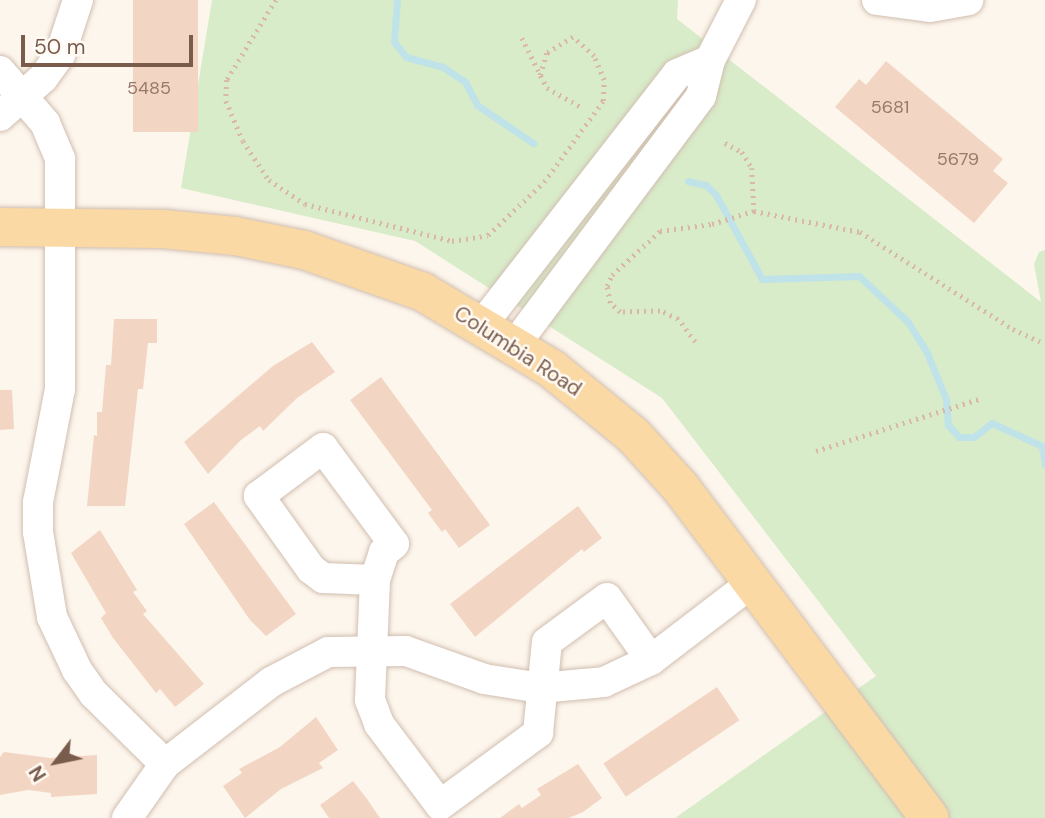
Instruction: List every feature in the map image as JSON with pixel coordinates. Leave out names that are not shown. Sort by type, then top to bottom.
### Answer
[{"type":"main road","name":"Columbia Road","points":[[0,226],[62,226],[235,236],[304,250],[424,292],[552,369],[633,435],[753,582],[930,818]]},
{"type":"street","points":[[0,116],[23,97],[60,55],[78,0]]},
{"type":"street","points":[[514,346],[701,96],[710,60],[741,0]]},
{"type":"street","points":[[877,0],[930,7],[968,0]]},
{"type":"street","points":[[481,326],[677,74],[710,60]]},
{"type":"street","points":[[0,71],[54,139],[60,159],[60,389],[38,502],[39,559],[52,617],[77,670],[125,728],[165,764]]},
{"type":"street","points":[[375,580],[323,578],[311,569],[259,496],[323,448],[394,544],[384,552],[375,580],[369,684],[373,715],[440,805],[538,733],[547,642],[607,598],[651,660]]},
{"type":"street","points":[[127,818],[165,764],[194,738],[302,662],[328,652],[373,648],[406,651],[484,678],[541,688],[604,682],[651,660],[753,582]]},
{"type":"path","points":[[276,0],[227,79],[226,101],[243,141],[269,180],[305,204],[452,241],[488,235],[544,182],[603,101],[604,80],[594,56],[573,37],[547,53],[540,77]]},
{"type":"path","points":[[522,38],[547,88],[580,106]]},
{"type":"path","points":[[725,143],[742,152],[752,168],[754,211]]},
{"type":"path","points":[[695,342],[678,319],[660,311],[620,312],[610,303],[607,286],[633,251],[660,231],[712,224],[746,216],[754,211],[860,232],[1013,330],[1045,344]]},
{"type":"path","points":[[816,451],[979,399]]},
{"type":"green space","points":[[212,0],[678,0],[677,19],[1041,302],[1034,264],[1039,252],[1045,250],[1045,818],[675,818],[876,676],[662,398],[415,241],[181,188]]},
{"type":"building","points":[[133,0],[198,0],[198,132],[133,132]]},
{"type":"building","points":[[886,61],[1003,159],[993,171],[1008,183],[974,223],[835,107],[859,79],[866,85]]},
{"type":"building","points":[[114,319],[157,319],[157,343],[148,343],[143,389],[138,389],[125,506],[87,506],[94,435],[97,436],[97,412],[102,412],[106,365],[111,365]]},
{"type":"building","points":[[312,342],[335,372],[297,398],[263,431],[260,426],[241,440],[208,474],[184,442],[273,366]]},
{"type":"building","points":[[381,377],[490,525],[459,548],[445,529],[442,532],[428,513],[432,510],[350,400]]},
{"type":"building","points":[[0,390],[12,390],[14,429],[0,430]]},
{"type":"building","points":[[214,502],[296,614],[266,636],[250,620],[184,524]]},
{"type":"building","points":[[578,506],[602,538],[584,552],[582,549],[475,637],[450,604]]},
{"type":"building","points":[[100,530],[137,590],[133,592],[147,611],[143,614],[204,684],[175,707],[160,689],[156,693],[113,638],[101,618],[106,613],[71,553]]},
{"type":"building","points":[[717,687],[739,720],[626,797],[603,764]]},
{"type":"building","points":[[316,717],[338,750],[319,763],[323,768],[281,789],[245,818],[223,786],[242,773],[239,769],[280,747]]},
{"type":"building","points":[[4,752],[50,758],[97,755],[97,794],[51,797],[51,793],[28,790],[0,795],[0,757]]},
{"type":"building","points":[[578,764],[602,798],[583,812],[569,818],[500,818],[519,804],[522,808],[541,795],[537,789]]},
{"type":"building","points":[[353,781],[380,818],[329,818],[320,805]]},
{"type":"waterway","points":[[397,0],[394,42],[406,57],[443,67],[465,82],[477,105],[533,143]]},
{"type":"waterway","points":[[688,181],[706,185],[716,195],[762,279],[859,276],[908,322],[927,353],[946,399],[948,425],[959,437],[974,437],[992,423],[1042,446],[1045,465]]}]
